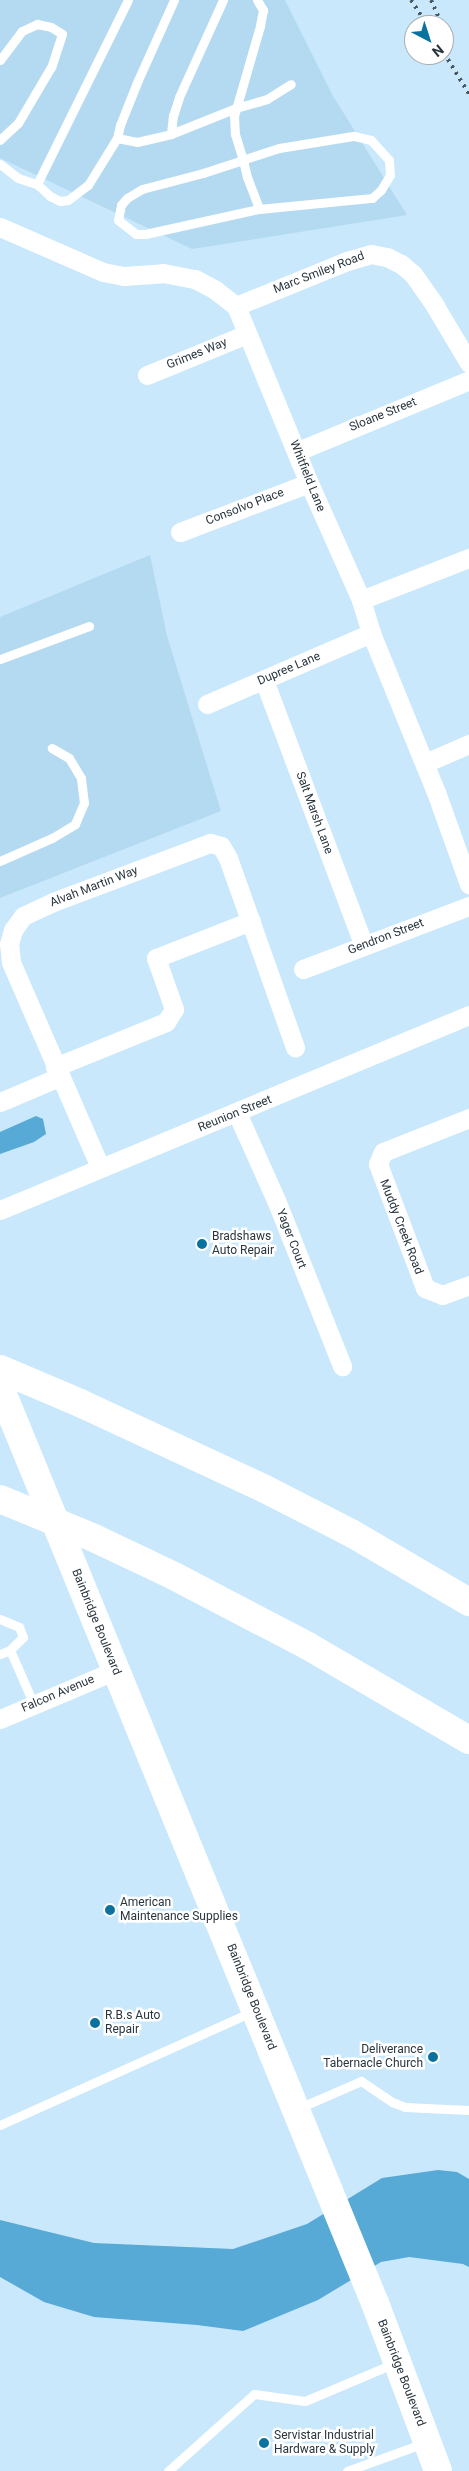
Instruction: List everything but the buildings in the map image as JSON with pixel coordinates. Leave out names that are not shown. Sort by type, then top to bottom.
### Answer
[{"type":"main road","points":[[0,1369],[80,1403],[265,1489],[343,1529],[469,1602]]},
{"type":"main road","name":"Bainbridge Boulevard","points":[[0,1386],[257,2010],[375,2303],[438,2471]]},
{"type":"main road","points":[[0,1499],[94,1538],[174,1576],[308,1646],[469,1740]]},
{"type":"street","points":[[0,227],[103,272],[124,276],[163,273],[195,279],[214,289],[236,306]]},
{"type":"street","name":"Marc Smiley Road","points":[[236,306],[347,261],[371,254],[387,257],[401,264],[413,274],[435,306],[469,363]]},
{"type":"street","name":"Whitfield Lane","points":[[236,306],[298,451],[309,483],[361,600],[371,633],[425,763],[469,884]]},
{"type":"street","name":"Grimes Way","points":[[147,375],[247,334]]},
{"type":"street","name":"Sloane Street","points":[[298,451],[469,380]]},
{"type":"street","name":"Consolvo Place","points":[[180,532],[309,483]]},
{"type":"street","points":[[361,600],[469,558]]},
{"type":"street","name":"Dupree Lane","points":[[207,704],[371,633]]},
{"type":"street","name":"Salt Marsh Lane","points":[[264,680],[364,946]]},
{"type":"street","points":[[425,763],[469,744]]},
{"type":"street","name":"Alvah Martin Way","points":[[100,1167],[57,1072],[11,962],[10,944],[13,930],[23,916],[53,902],[210,843],[221,846],[228,858],[295,1047]]},
{"type":"street","name":"Gendron Street","points":[[303,969],[469,906]]},
{"type":"street","points":[[0,1102],[57,1072],[166,1022],[174,1008],[156,958],[251,921]]},
{"type":"street","name":"Reunion Street","points":[[0,1210],[469,1015]]},
{"type":"street","name":"Yager Court","points":[[236,1113],[276,1200],[342,1366]]},
{"type":"street","name":"Muddy Creek Road","points":[[469,1118],[383,1152],[378,1164],[425,1288],[442,1296],[469,1285]]},
{"type":"street","name":"Falcon Avenue","points":[[0,1719],[116,1670]]},
{"type":"lane","points":[[37,184],[128,0]]},
{"type":"lane","points":[[0,164],[18,178],[37,184],[50,196],[60,201],[68,200],[88,185],[117,138],[120,125],[138,80],[174,0]]},
{"type":"lane","points":[[171,134],[173,116],[179,97],[223,0]]},
{"type":"lane","points":[[257,0],[263,10],[236,108],[235,134],[259,209]]},
{"type":"lane","points":[[0,60],[22,31],[37,24],[51,27],[62,34],[52,67],[18,122],[0,140]]},
{"type":"lane","points":[[117,138],[137,142],[171,134],[236,108],[267,99],[291,84]]},
{"type":"lane","points":[[353,136],[371,140],[389,160],[390,175],[381,190],[372,198],[259,209],[145,234],[136,234],[118,220],[121,205],[127,198],[142,189],[243,160],[279,148],[353,136]]},
{"type":"lane","points":[[0,659],[89,626]]},
{"type":"lane","points":[[0,861],[52,838],[75,824],[84,803],[81,778],[69,758],[52,748]]},
{"type":"lane","points":[[0,1619],[18,1627],[23,1637],[10,1650],[0,1654]]},
{"type":"lane","points":[[10,1650],[34,1705]]},
{"type":"lane","points":[[0,2125],[257,2010]]},
{"type":"lane","points":[[296,2109],[361,2081],[392,2102],[405,2106],[469,2110]]},
{"type":"lane","points":[[168,2471],[254,2394],[305,2400],[397,2362]]},
{"type":"lane","points":[[348,2471],[369,2467],[427,2442]]},
{"type":"shaded area","points":[[0,0],[285,0],[333,96],[407,215],[192,249],[0,158]]},
{"type":"shaded area","points":[[150,555],[167,636],[221,811],[0,898],[0,617]]},
{"type":"water","points":[[36,1116],[43,1119],[46,1134],[34,1142],[0,1154],[0,1132]]},
{"type":"water","points":[[438,2170],[457,2172],[469,2179],[469,2267],[463,2264],[409,2257],[381,2262],[318,2300],[243,2331],[197,2325],[94,2317],[44,2302],[0,2277],[0,2220],[94,2243],[233,2249],[307,2224],[382,2178]]},
{"type":"railway","points":[[411,0],[421,15]]},
{"type":"railway","points":[[431,0],[438,15]]},
{"type":"railway","points":[[451,65],[469,94]]},
{"type":"place","name":"Bradshaws Auto Repair","points":[[202,1244]]},
{"type":"place","name":"American Maintenance Supplies","points":[[110,1910]]},
{"type":"place","name":"R.B.s Auto Repair","points":[[95,2023]]},
{"type":"place","name":"Deliverance Tabernacle Church","points":[[433,2057]]},
{"type":"place","name":"Servistar Industrial Hardware & Supply","points":[[264,2443]]}]
